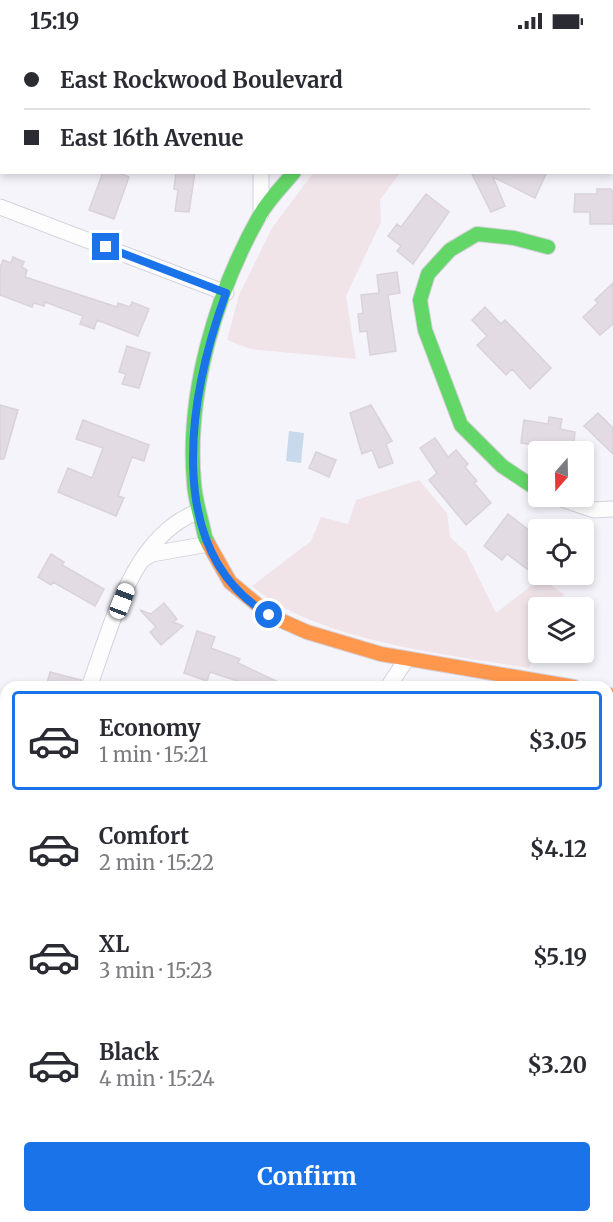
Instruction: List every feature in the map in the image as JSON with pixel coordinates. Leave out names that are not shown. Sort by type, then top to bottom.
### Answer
[{"type":"street","points":[[261,174],[261,214]]},
{"type":"street","points":[[292,174],[261,214],[226,293],[208,350],[198,406],[193,466],[197,512],[208,544],[233,584],[269,615],[321,637],[406,660],[537,681]]},
{"type":"street","points":[[0,207],[226,293]]},
{"type":"street","points":[[528,483],[502,466],[461,424],[425,330],[420,300],[428,274],[450,250],[477,234],[514,238],[548,247]]},
{"type":"street","points":[[585,507],[594,510],[613,508]]},
{"type":"street","points":[[91,681],[140,562],[162,536],[183,518],[197,512]]},
{"type":"street","points":[[140,562],[152,554],[208,544]]},
{"type":"street","points":[[392,681],[406,660]]},
{"type":"shaded area","points":[[312,174],[399,174],[380,200],[381,222],[346,296],[356,359],[250,349],[227,340],[239,295],[272,228]]},
{"type":"shaded area","points":[[419,480],[447,513],[450,537],[466,552],[496,613],[532,585],[551,585],[564,594],[563,597],[528,597],[528,663],[531,663],[529,668],[422,650],[346,632],[311,620],[279,605],[252,586],[311,541],[321,517],[348,524],[356,500]]},
{"type":"water","points":[[289,431],[304,433],[301,463],[286,461]]},
{"type":"building","points":[[102,174],[122,174],[129,177],[114,219],[89,210]]},
{"type":"building","points":[[176,174],[195,174],[189,212],[175,211],[178,190],[174,189]]},
{"type":"building","points":[[472,174],[546,174],[535,198],[493,177],[505,206],[491,212]]},
{"type":"building","points":[[597,189],[611,189],[613,193],[613,224],[590,224],[590,212],[574,212],[575,194],[597,194]]},
{"type":"building","points":[[426,194],[449,212],[413,264],[397,251],[401,246],[388,236],[397,224],[401,227]]},
{"type":"building","points":[[13,257],[24,262],[22,267],[27,270],[25,277],[117,307],[118,303],[130,307],[132,302],[149,309],[138,336],[97,320],[94,329],[80,324],[83,316],[45,302],[44,306],[34,303],[32,307],[0,295],[0,268],[3,260],[11,263]]},
{"type":"building","points":[[397,272],[400,293],[388,295],[396,351],[370,355],[367,331],[360,332],[358,314],[363,313],[361,295],[379,293],[377,275]]},
{"type":"building","points":[[613,283],[613,324],[600,335],[583,317],[598,303],[595,300]]},
{"type":"building","points":[[485,307],[501,324],[505,320],[551,368],[530,389],[512,369],[506,375],[477,345],[487,336],[472,320]]},
{"type":"building","points":[[127,346],[150,353],[139,388],[122,384],[126,374],[119,372]]},
{"type":"building","points":[[0,405],[18,410],[4,459],[0,459]]},
{"type":"building","points":[[371,405],[392,441],[386,444],[393,463],[379,468],[372,450],[362,454],[350,413]]},
{"type":"building","points":[[598,413],[613,428],[613,454],[584,426]]},
{"type":"building","points":[[549,417],[562,419],[560,429],[575,432],[574,441],[521,443],[524,420],[548,424]]},
{"type":"building","points":[[83,420],[149,445],[144,461],[132,457],[118,496],[124,498],[116,516],[58,492],[68,468],[92,478],[103,448],[76,439]]},
{"type":"building","points":[[435,438],[448,457],[456,450],[468,464],[465,467],[477,481],[474,483],[491,503],[466,525],[429,480],[437,473],[420,448]]},
{"type":"building","points":[[316,452],[336,460],[329,477],[309,468]]},
{"type":"building","points":[[508,514],[528,529],[528,570],[507,554],[502,560],[484,546]]},
{"type":"building","points":[[51,554],[64,562],[62,565],[104,589],[95,606],[53,582],[51,585],[38,577]]},
{"type":"building","points":[[164,603],[177,619],[173,622],[183,626],[161,645],[150,632],[156,627],[140,610],[151,614]]},
{"type":"building","points":[[197,631],[215,637],[211,648],[240,659],[238,663],[276,681],[237,681],[210,672],[207,681],[184,673]]},
{"type":"building","points":[[50,672],[81,680],[81,681],[48,681]]},
{"type":"traffic: fast","points":[[209,545],[205,537],[194,483],[195,414],[200,379],[218,310],[244,245],[264,209],[292,174]]},
{"type":"traffic: fast","points":[[528,483],[502,466],[461,425],[425,330],[420,300],[428,274],[450,250],[477,234],[514,238],[548,247]]},
{"type":"traffic: slow","points":[[209,545],[230,582],[271,616],[307,632],[381,654],[539,681]]},
{"type":"route","points":[[106,247],[226,293],[214,325],[200,386],[193,466],[197,512],[208,544],[220,567],[247,598],[269,615]]}]
